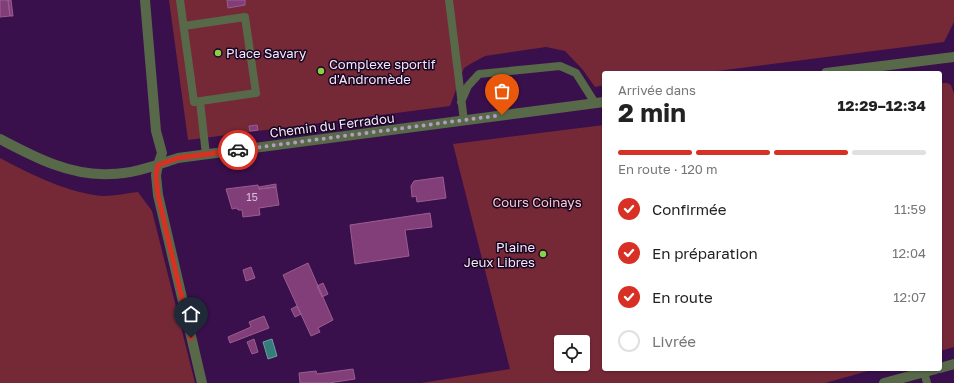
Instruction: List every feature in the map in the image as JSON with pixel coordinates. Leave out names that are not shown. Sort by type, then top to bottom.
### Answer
[{"type":"street","points":[[145,0],[156,131],[162,153],[156,175],[158,195],[202,383]]},
{"type":"street","points":[[841,71],[942,58],[954,58]]},
{"type":"street","name":"Chemin du Ferradou","points":[[0,139],[32,156],[59,167],[90,174],[111,174],[130,172],[178,158],[600,102]]},
{"type":"street","points":[[942,367],[954,364]]},
{"type":"street","points":[[884,383],[928,371]]},
{"type":"lane","points":[[180,0],[206,155]]},
{"type":"lane","points":[[449,0],[464,121]]},
{"type":"lane","points":[[184,26],[245,17],[256,93],[197,101]]},
{"type":"lane","points":[[461,102],[468,86],[479,74],[560,66],[576,73],[600,102]]},
{"type":"lane","points":[[924,372],[927,383]]},
{"type":"green space","name":"Complexe sportif d'Andromède","points":[[169,0],[954,0],[954,22],[944,42],[718,71],[602,71],[602,85],[595,87],[583,70],[565,51],[546,47],[485,56],[472,63],[464,68],[450,106],[188,140]]},
{"type":"green space","points":[[942,83],[951,85],[954,94],[954,347],[942,350]]},
{"type":"green space","name":"Cours Coinays","points":[[602,125],[602,371],[868,371],[825,383],[421,383],[510,369],[453,144]]},
{"type":"green space","points":[[0,158],[37,177],[78,191],[104,196],[138,192],[152,211],[195,383],[0,383]]},
{"type":"shaded area","points":[[272,339],[277,356],[268,359],[263,342]]},
{"type":"building","points":[[0,0],[8,0],[10,16],[0,17]]},
{"type":"building","points":[[8,0],[11,0],[13,16],[10,16]]},
{"type":"building","points":[[227,0],[245,0],[245,5],[228,8]]},
{"type":"building","points":[[257,125],[258,130],[250,131],[249,126]]},
{"type":"building","points":[[443,177],[446,198],[417,202],[416,196],[412,197],[411,186],[414,181]]},
{"type":"building","points":[[276,184],[276,187],[259,189],[259,187]]},
{"type":"building","points":[[258,185],[259,189],[276,187],[279,205],[259,208],[260,215],[243,217],[242,210],[238,210],[237,208],[232,209],[226,189]]},
{"type":"building","points":[[430,213],[432,227],[405,230],[409,256],[355,264],[350,225]]},
{"type":"building","points":[[308,263],[333,320],[318,328],[320,332],[311,336],[283,275]]},
{"type":"building","points":[[251,267],[255,278],[246,281],[243,270]]},
{"type":"building","points":[[323,283],[328,294],[322,297],[317,286]]},
{"type":"building","points":[[297,306],[301,314],[295,317],[291,309]]},
{"type":"building","points":[[264,316],[269,328],[230,343],[228,337],[251,327],[249,322]]},
{"type":"building","points":[[254,339],[258,352],[252,354],[247,342]]},
{"type":"building","points":[[353,369],[355,379],[329,383],[300,383],[299,373],[316,371],[317,374]]},
{"type":"way so far","points":[[238,150],[502,115]]},
{"type":"place","name":"Place Savary","points":[[218,53]]},
{"type":"place","name":"Complexe sportif d'Andromède","points":[[321,71]]},
{"type":"place","name":"Plaine Jeux Libres","points":[[543,254]]},
{"type":"route","points":[[191,338],[158,195],[156,175],[158,165],[178,158],[238,150]]}]
